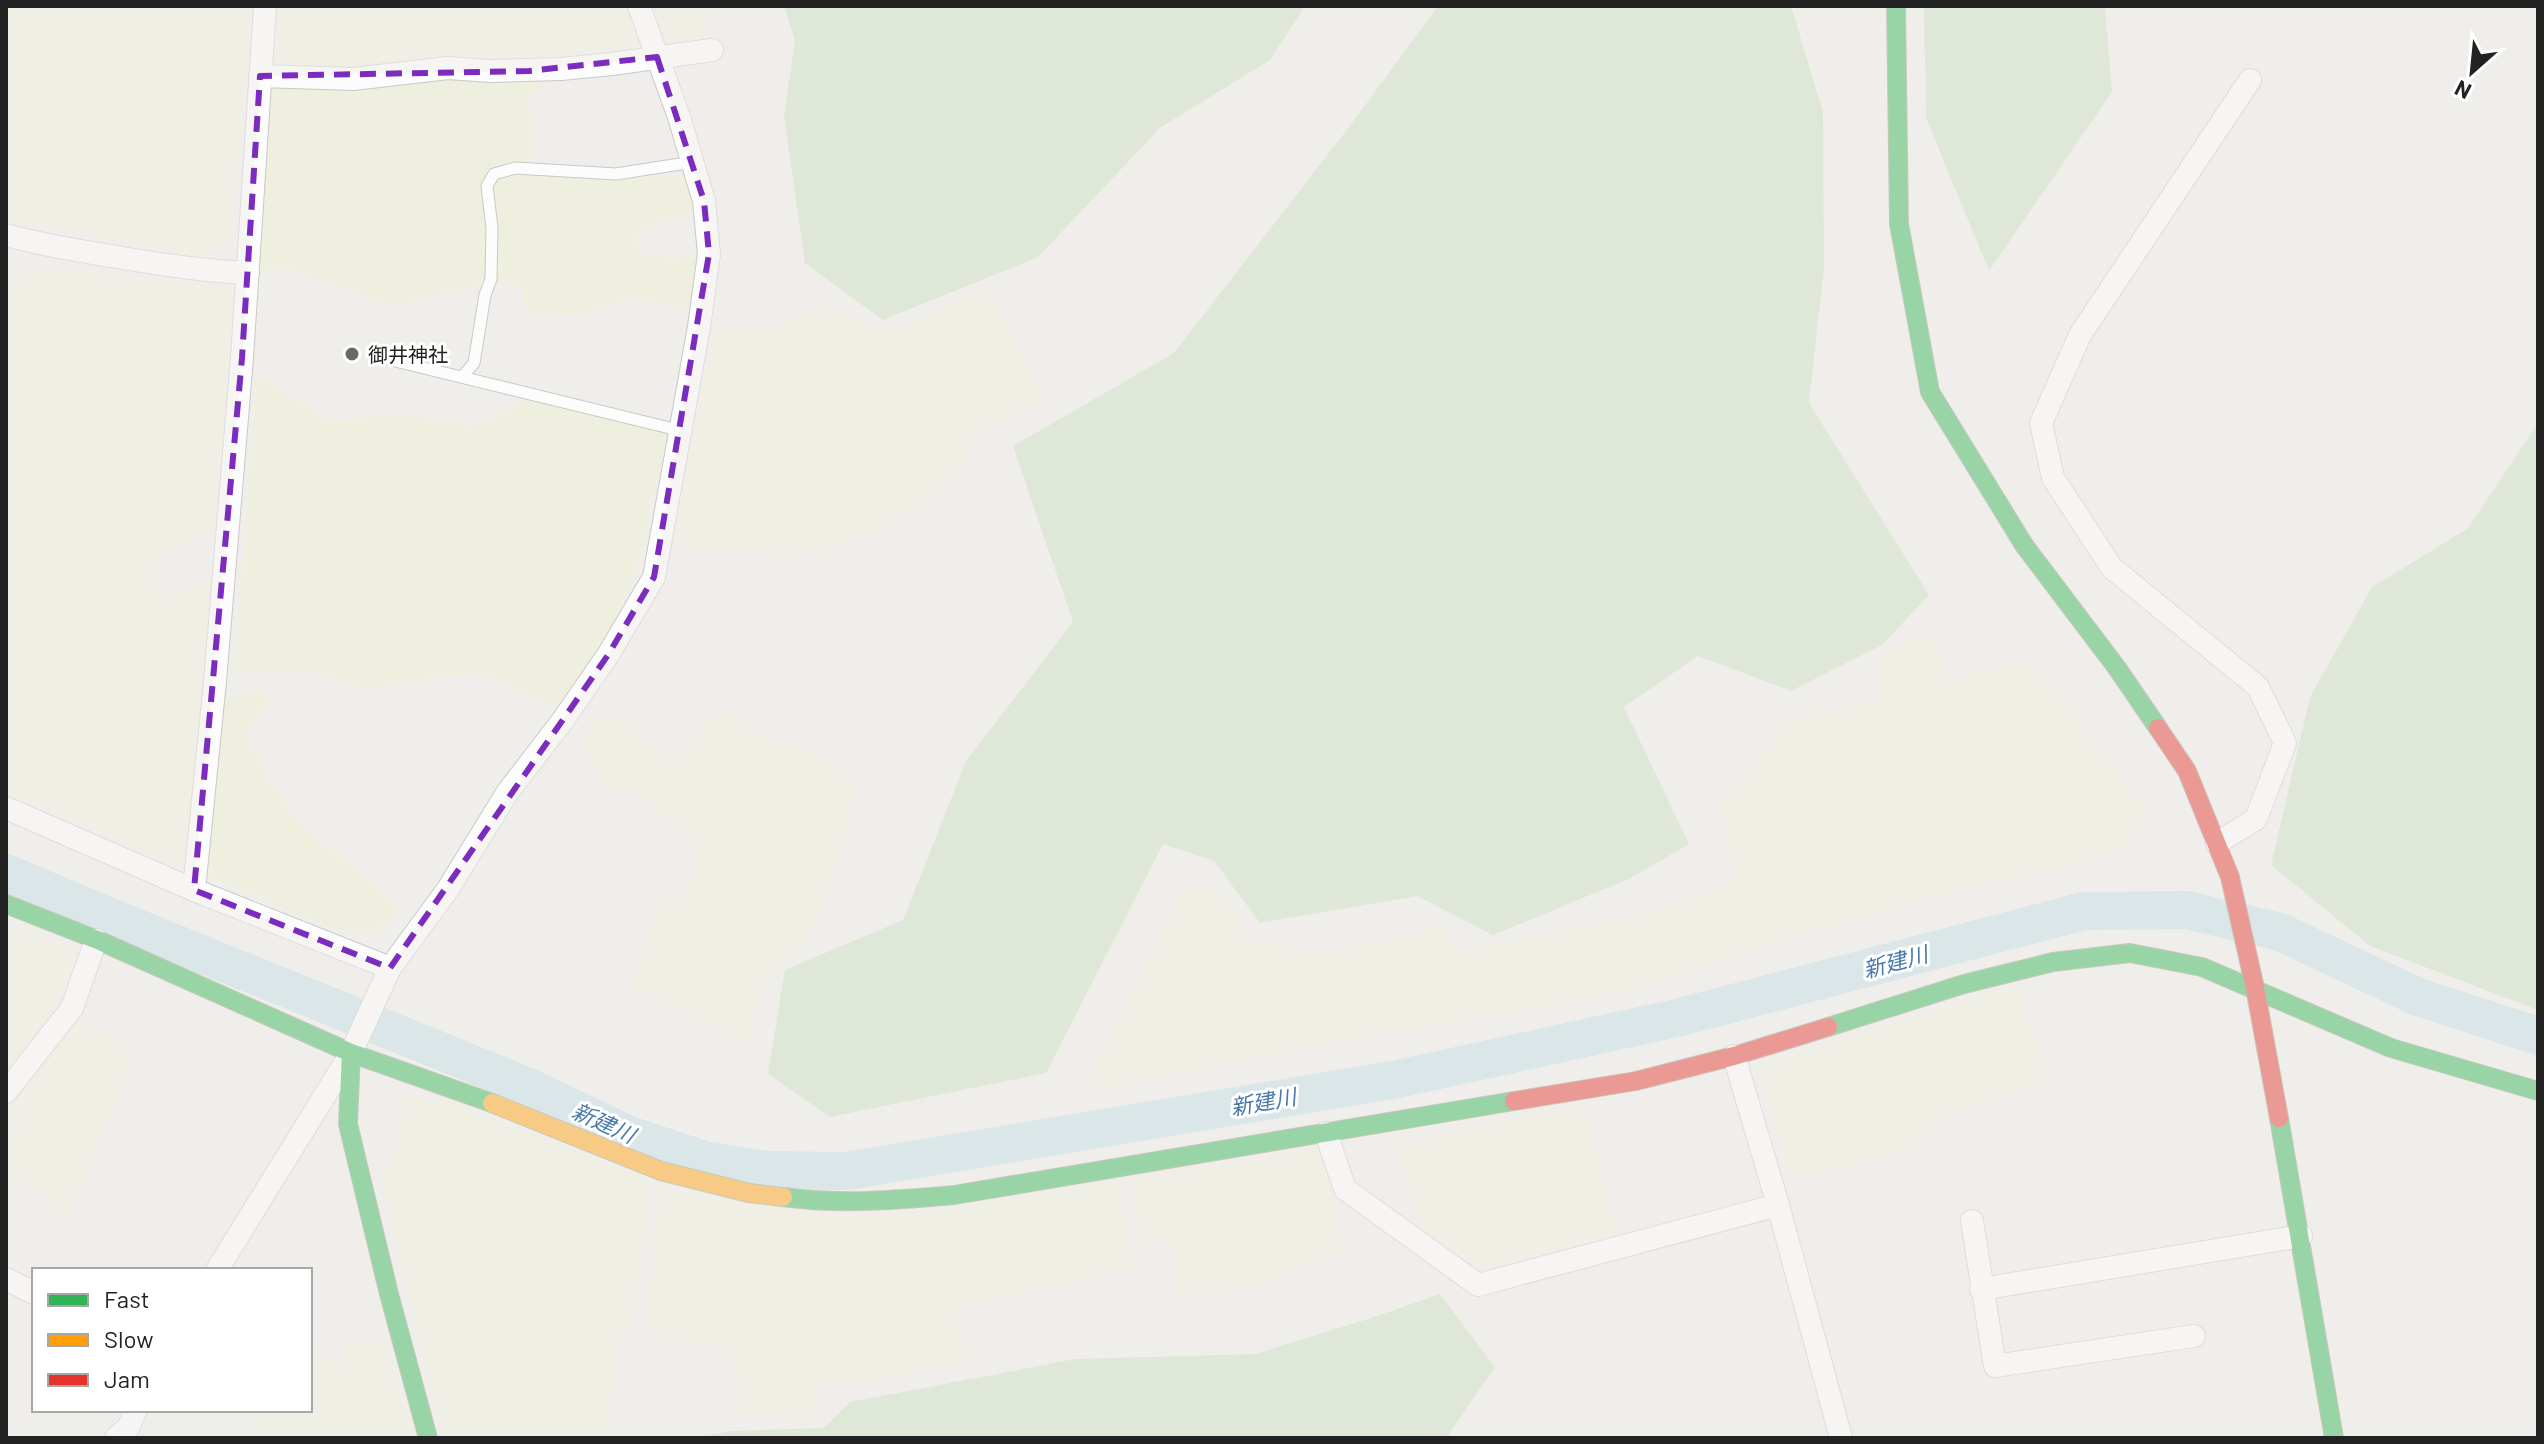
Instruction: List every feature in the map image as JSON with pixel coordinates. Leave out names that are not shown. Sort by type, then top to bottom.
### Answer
[{"type":"street","points":[[194,890],[248,273],[265,6]]},
{"type":"street","points":[[218,1268],[354,1048],[388,973],[448,889],[507,793],[608,655],[654,577],[709,254],[704,201],[693,162],[639,6]]},
{"type":"street","points":[[1896,6],[1899,224],[1930,392],[2024,545],[2117,668],[2187,771],[2217,843],[2230,877],[2255,988],[2301,1236],[2334,1438]]},
{"type":"street","points":[[260,76],[353,79],[448,68],[529,71],[612,64],[712,50]]},
{"type":"street","points":[[2217,843],[2256,819],[2285,743],[2258,687],[2112,568],[2053,478],[2041,423],[2080,335],[2250,80]]},
{"type":"street","points":[[6,235],[165,266],[248,273]]},
{"type":"street","points":[[6,808],[388,973]]},
{"type":"street","points":[[6,904],[661,1171],[749,1193],[818,1202],[954,1195],[1636,1081],[1734,1056],[1964,984],[2053,962],[2130,953],[2202,967],[2391,1048],[2538,1091]]},
{"type":"street","points":[[6,1092],[72,1008],[96,940]]},
{"type":"street","points":[[354,1048],[348,1124],[428,1438]]},
{"type":"street","points":[[1734,1056],[1841,1438]]},
{"type":"street","points":[[1326,1133],[1345,1189],[1478,1285],[1778,1205]]},
{"type":"street","points":[[1972,1221],[1995,1366],[2194,1336]]},
{"type":"street","points":[[1981,1289],[2301,1236]]},
{"type":"street","points":[[6,1279],[32,1292]]},
{"type":"street","points":[[116,1438],[128,1428],[135,1412]]},
{"type":"lane","points":[[462,377],[474,363],[485,295],[491,279],[492,228],[487,186],[494,174],[515,168],[616,174],[693,162]]},
{"type":"lane","points":[[379,357],[678,430]]},
{"type":"highlighted area","points":[[657,57],[704,201],[709,254],[654,577],[608,655],[390,968],[194,890],[242,358],[260,76],[529,71]]},
{"type":"green space","points":[[6,6],[252,6],[232,234],[218,248],[194,256],[6,219]]},
{"type":"green space","points":[[277,6],[628,6],[644,44],[552,56],[546,84],[526,96],[534,139],[531,175],[622,179],[687,174],[696,213],[651,223],[636,233],[638,253],[666,258],[700,257],[693,308],[632,298],[579,316],[525,312],[523,285],[484,283],[391,306],[292,270],[260,269]]},
{"type":"green space","points":[[651,6],[707,6],[708,16],[699,40],[666,46]]},
{"type":"green space","points":[[784,6],[1305,6],[1270,60],[1160,128],[1038,257],[883,320],[805,263],[784,116],[795,41]]},
{"type":"green space","points":[[1438,6],[1791,6],[1823,112],[1824,268],[1809,403],[1929,595],[1882,645],[1791,691],[1698,656],[1624,707],[1689,844],[1629,879],[1493,935],[1417,896],[1260,923],[1214,861],[1163,844],[1046,1073],[830,1117],[768,1074],[785,970],[903,920],[966,761],[1073,622],[1013,446],[1174,353],[1349,127]]},
{"type":"green space","points":[[1924,6],[2105,6],[2112,92],[1989,271],[1926,118]]},
{"type":"green space","points":[[22,266],[235,287],[215,533],[155,556],[159,597],[213,580],[190,870],[6,791],[6,327]]},
{"type":"green space","points":[[988,289],[1044,400],[977,433],[954,477],[870,535],[791,557],[667,547],[716,326],[757,331],[827,305],[887,332]]},
{"type":"green space","points":[[257,375],[329,421],[404,414],[469,427],[491,422],[528,397],[669,432],[633,581],[610,631],[580,678],[554,707],[481,673],[443,676],[370,689],[315,673],[234,673]]},
{"type":"green space","points":[[2538,423],[2538,1010],[2370,946],[2271,865],[2310,697],[2372,587],[2467,529]]},
{"type":"green space","points":[[1931,634],[1946,681],[2028,658],[2148,813],[2118,853],[1925,899],[1765,946],[1629,992],[1314,1046],[1083,1094],[1186,885],[1226,896],[1249,942],[1323,952],[1443,926],[1460,951],[1626,918],[1736,881],[1720,803],[1791,721],[1883,699],[1877,662],[1895,646]]},
{"type":"green space","points":[[264,693],[269,698],[245,734],[273,786],[303,827],[401,909],[370,934],[334,929],[206,875],[220,699]]},
{"type":"green space","points":[[718,708],[781,746],[789,740],[856,778],[841,853],[804,950],[768,968],[747,1045],[628,985],[664,902],[678,908],[701,850],[631,789],[610,790],[577,740],[603,711],[677,763]]},
{"type":"green space","points":[[6,925],[76,952],[58,1004],[6,1070]]},
{"type":"green space","points":[[2016,985],[2047,1074],[2039,1087],[1941,1115],[1910,1151],[1791,1181],[1758,1065]]},
{"type":"green space","points":[[74,1018],[135,1052],[68,1214],[6,1168],[6,1149],[31,1123],[7,1104]]},
{"type":"green space","points":[[400,1094],[446,1101],[650,1178],[634,1322],[616,1338],[610,1412],[602,1433],[596,1438],[442,1438],[382,1183],[402,1124]]},
{"type":"green space","points":[[1584,1105],[1618,1236],[1483,1268],[1424,1232],[1395,1145]]},
{"type":"green space","points":[[1320,1149],[1334,1187],[1342,1253],[1239,1291],[1177,1292],[1169,1237],[1141,1241],[1133,1179]]},
{"type":"green space","points":[[1116,1181],[1135,1269],[954,1307],[966,1361],[845,1386],[820,1383],[815,1422],[738,1416],[738,1369],[728,1344],[675,1342],[648,1322],[659,1182],[836,1216],[911,1214]]},
{"type":"green space","points":[[1440,1294],[1495,1367],[1446,1438],[694,1438],[731,1431],[824,1428],[850,1402],[1075,1359],[1255,1354]]},
{"type":"green space","points":[[349,1338],[386,1343],[413,1438],[253,1438],[258,1417],[244,1412],[312,1412],[312,1355],[342,1365]]},
{"type":"waterway","name":"新建川","points":[[6,873],[524,1085],[629,1135],[704,1160],[767,1170],[847,1171],[1393,1080],[1677,1018],[2084,911],[2186,910],[2280,932],[2418,997],[2538,1036]]},
{"type":"traffic: fast","points":[[1896,6],[1899,224],[1930,392],[2024,545],[2158,728]]},
{"type":"traffic: fast","points":[[6,904],[100,941],[351,1053],[492,1103]]},
{"type":"traffic: fast","points":[[1828,1027],[1964,984],[2053,962],[2130,953],[2202,967],[2391,1048],[2538,1091]]},
{"type":"traffic: fast","points":[[351,1053],[348,1124],[428,1438]]},
{"type":"traffic: fast","points":[[783,1197],[847,1201],[954,1195],[1514,1101]]},
{"type":"traffic: fast","points":[[2279,1118],[2334,1438]]},
{"type":"traffic: slow","points":[[492,1103],[661,1171],[749,1193],[783,1197]]},
{"type":"traffic: jam","points":[[2158,728],[2187,771],[2230,877],[2279,1118]]},
{"type":"traffic: jam","points":[[1514,1101],[1636,1081],[1734,1056],[1828,1027]]},
{"type":"place","name":"御井神社","points":[[352,354]]}]
